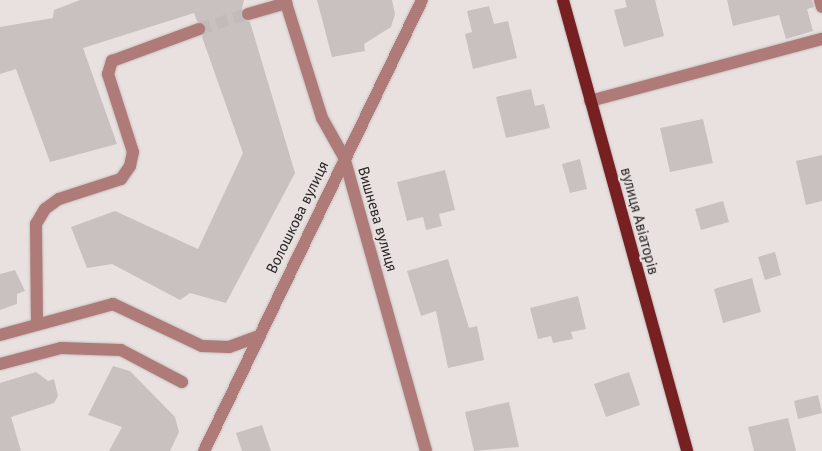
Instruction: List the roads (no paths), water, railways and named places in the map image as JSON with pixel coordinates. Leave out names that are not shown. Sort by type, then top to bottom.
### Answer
[{"type":"main road","name":"вулиця Авіаторів","points":[[563,0],[686,451]]},
{"type":"street","name":"Волошкова вулиця","points":[[204,451],[344,157],[422,0]]},
{"type":"street","points":[[820,0],[822,7]]},
{"type":"street","name":"Вишнева вулиця","points":[[286,2],[322,118],[344,157],[426,451]]},
{"type":"street","points":[[248,14],[286,2]]},
{"type":"street","points":[[37,324],[36,224],[45,209],[60,199],[120,179],[130,166],[133,152],[108,74],[112,61],[199,29]]},
{"type":"street","points":[[590,101],[822,40]]},
{"type":"street","points":[[0,335],[113,304],[202,346],[229,347],[257,337]]},
{"type":"street","points":[[0,364],[61,348],[121,350],[182,382]]},
{"type":"tunnel","points":[[199,29],[248,14]]}]
